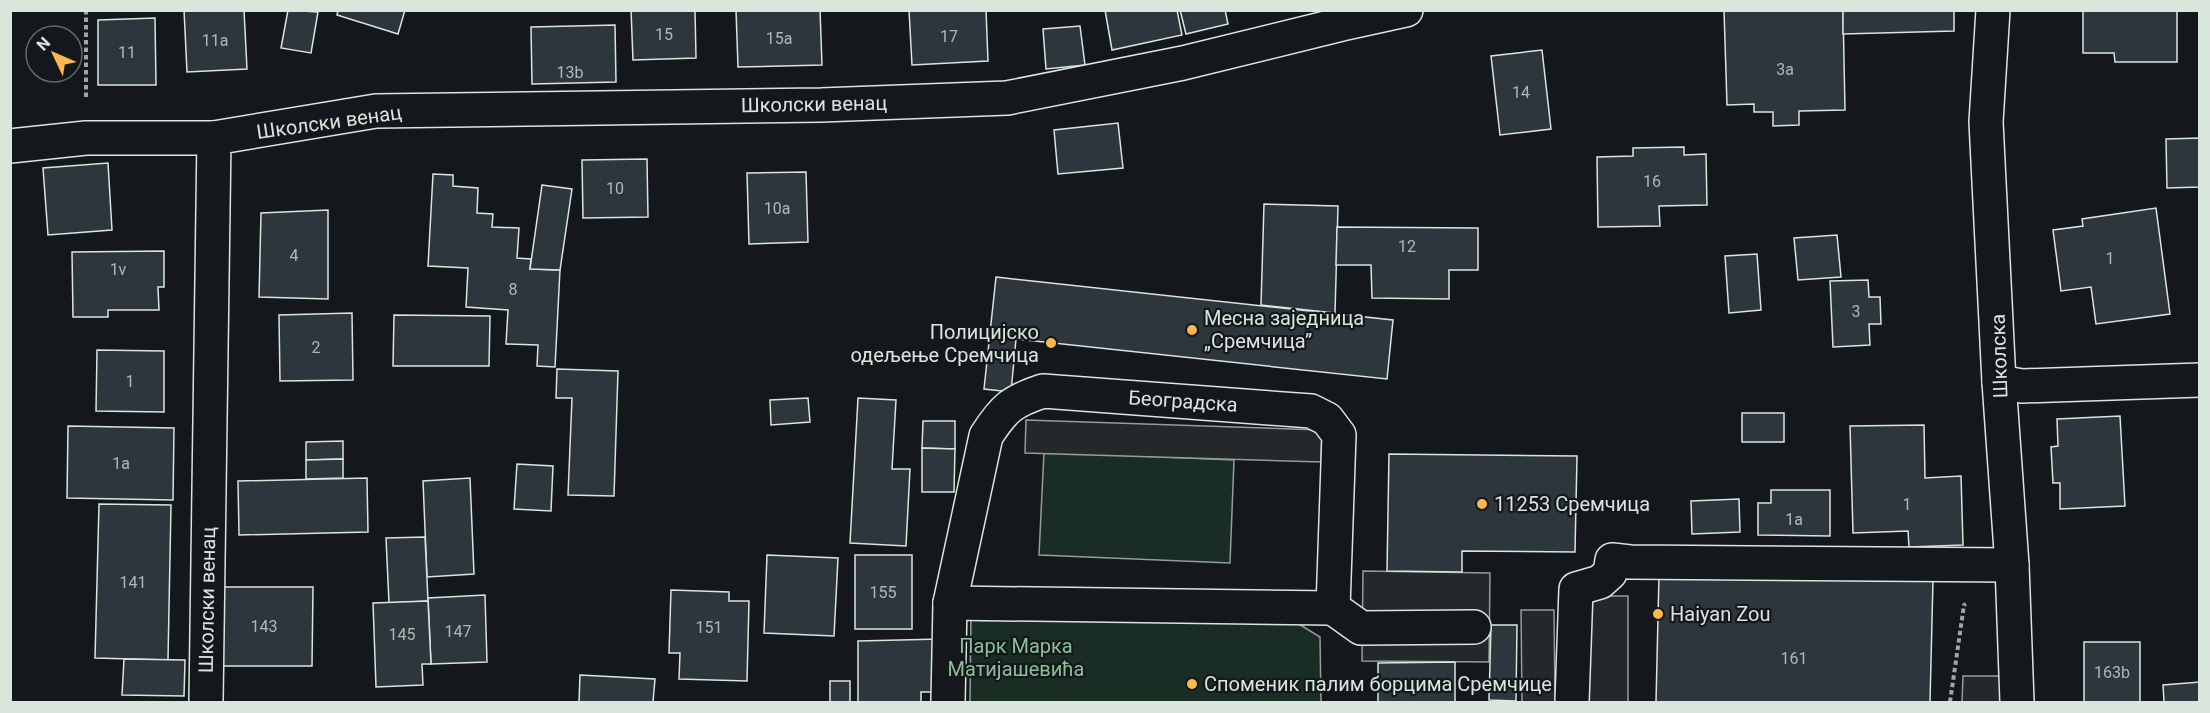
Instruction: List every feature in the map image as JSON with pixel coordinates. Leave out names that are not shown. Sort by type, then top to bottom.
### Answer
[{"type":"street","name":"Школски венац","points":[[10,146],[86,138],[214,138],[376,111],[821,105],[1007,98],[1183,63],[1406,10]]},
{"type":"street","name":"Школска","points":[[1993,10],[1986,122],[1999,382],[2012,565],[2017,702]]},
{"type":"street","name":"Школски венац","points":[[206,702],[214,138]]},
{"type":"street","points":[[1999,382],[2022,386],[2199,380]]},
{"type":"street","name":"Београдска","points":[[948,702],[951,603],[986,436],[1001,412],[1023,397],[1043,391],[1311,411],[1327,419],[1339,435],[1333,608]]},
{"type":"street","points":[[1572,702],[1576,589],[1600,582],[1610,573],[1612,560],[2012,565]]},
{"type":"street","points":[[951,603],[1333,608],[1362,628],[1474,627]]},
{"type":"path","points":[[86,10],[86,138]]},
{"type":"path","points":[[1950,702],[1964,605],[1971,602]]},
{"type":"green space","points":[[1044,452],[1234,460],[1230,563],[1039,555]]},
{"type":"green space","name":"Парк Марка Матијашевића","points":[[971,611],[1294,621],[1320,637],[1321,702],[970,702]]},
{"type":"shaded area","points":[[1026,420],[1322,430],[1321,462],[1025,453]]},
{"type":"shaded area","points":[[1363,571],[1490,573],[1489,662],[1362,661]]},
{"type":"shaded area","points":[[1590,596],[1628,596],[1628,702],[1589,702]]},
{"type":"shaded area","points":[[1521,610],[1554,610],[1555,702],[1522,702]]},
{"type":"shaded area","points":[[1963,676],[2001,676],[2001,702],[1962,702]]},
{"type":"building","points":[[184,10],[244,10],[247,69],[187,72]]},
{"type":"building","points":[[288,10],[318,12],[311,53],[281,48]]},
{"type":"building","points":[[338,10],[405,10],[398,34],[337,15]]},
{"type":"building","points":[[631,10],[695,10],[696,58],[633,60]]},
{"type":"building","points":[[736,10],[820,10],[822,65],[738,67]]},
{"type":"building","points":[[909,10],[986,10],[988,61],[912,65]]},
{"type":"building","points":[[1105,10],[1177,10],[1182,35],[1112,50]]},
{"type":"building","points":[[1180,10],[1225,10],[1228,24],[1186,34]]},
{"type":"building","points":[[1724,10],[1843,10],[1845,110],[1799,111],[1799,125],[1773,126],[1773,112],[1754,112],[1754,104],[1727,105]]},
{"type":"building","points":[[1843,10],[1954,10],[1954,31],[1843,34]]},
{"type":"building","points":[[2083,10],[2177,10],[2177,62],[2115,62],[2114,53],[2083,53]]},
{"type":"building","points":[[155,18],[156,85],[98,85],[98,20]]},
{"type":"building","points":[[615,25],[616,82],[532,84],[531,27]]},
{"type":"building","points":[[1080,26],[1085,65],[1046,69],[1043,29]]},
{"type":"building","points":[[1542,50],[1551,129],[1500,135],[1491,56]]},
{"type":"building","points":[[1118,123],[1123,168],[1058,174],[1054,130]]},
{"type":"building","points":[[2200,138],[2200,187],[2167,188],[2166,139]]},
{"type":"building","points":[[1684,147],[1684,155],[1706,154],[1707,205],[1659,206],[1660,226],[1598,227],[1597,157],[1633,156],[1633,148]]},
{"type":"building","points":[[647,159],[648,217],[583,218],[582,160]]},
{"type":"building","points":[[108,163],[112,230],[48,235],[43,168]]},
{"type":"building","points":[[806,172],[808,242],[749,244],[747,173]]},
{"type":"building","points":[[433,174],[453,175],[453,186],[478,188],[477,213],[493,214],[492,227],[519,228],[517,258],[531,259],[530,269],[560,270],[555,367],[537,366],[538,345],[506,344],[508,310],[466,307],[468,268],[428,266]]},
{"type":"building","points":[[542,185],[572,189],[560,270],[530,269]]},
{"type":"building","points":[[1264,204],[1338,206],[1335,313],[1261,305]]},
{"type":"building","points":[[2156,208],[2170,314],[2096,324],[2091,287],[2061,291],[2053,230],[2083,226],[2082,219]]},
{"type":"building","points":[[328,210],[328,299],[259,297],[261,213]]},
{"type":"building","points":[[1337,227],[1478,228],[1478,270],[1449,270],[1449,299],[1372,298],[1371,265],[1336,265]]},
{"type":"building","points":[[1837,235],[1841,277],[1798,280],[1794,238]]},
{"type":"building","points":[[164,251],[164,287],[158,287],[159,310],[108,310],[108,317],[73,317],[72,252]]},
{"type":"building","points":[[1757,254],[1761,310],[1729,313],[1725,256]]},
{"type":"building","name":"Месна заједница „Сремчица”","points":[[996,277],[1393,320],[1387,379],[1016,339],[1011,392],[984,389]]},
{"type":"building","points":[[1868,280],[1869,297],[1880,297],[1881,324],[1869,324],[1870,345],[1833,347],[1830,281]]},
{"type":"building","points":[[352,313],[353,380],[280,381],[279,315]]},
{"type":"building","points":[[394,315],[490,316],[489,366],[393,366]]},
{"type":"building","points":[[97,350],[164,351],[164,412],[96,411]]},
{"type":"building","points":[[557,369],[618,371],[614,496],[568,495],[572,398],[556,398]]},
{"type":"building","points":[[808,398],[810,422],[771,425],[770,400]]},
{"type":"building","points":[[858,398],[896,400],[892,469],[910,469],[906,546],[850,543]]},
{"type":"building","points":[[1742,413],[1784,413],[1784,442],[1742,442]]},
{"type":"building","points":[[2120,416],[2125,506],[2060,509],[2060,483],[2053,483],[2051,447],[2058,446],[2057,419]]},
{"type":"building","points":[[923,421],[955,421],[955,449],[922,448]]},
{"type":"building","points":[[1924,425],[1925,478],[1961,476],[1963,545],[1909,547],[1908,531],[1853,533],[1850,426]]},
{"type":"building","points":[[68,426],[174,428],[173,500],[67,498]]},
{"type":"building","points":[[343,441],[343,459],[306,460],[306,442]]},
{"type":"building","points":[[922,448],[955,449],[954,492],[922,492]]},
{"type":"building","name":"11253 Сремчица","points":[[1389,454],[1577,456],[1575,552],[1462,551],[1462,572],[1387,571]]},
{"type":"building","points":[[343,459],[343,478],[306,479],[306,460]]},
{"type":"building","points":[[517,464],[553,466],[551,511],[514,509]]},
{"type":"building","points":[[367,478],[368,532],[239,535],[238,481]]},
{"type":"building","points":[[470,478],[474,574],[427,577],[423,481]]},
{"type":"building","points":[[1771,490],[1830,490],[1830,536],[1758,535],[1758,503],[1771,503]]},
{"type":"building","points":[[1739,499],[1740,532],[1692,534],[1691,501]]},
{"type":"building","points":[[99,504],[171,505],[168,660],[95,658]]},
{"type":"building","points":[[425,537],[428,601],[389,603],[386,538]]},
{"type":"building","points":[[767,555],[838,558],[834,636],[764,633]]},
{"type":"building","points":[[855,555],[912,555],[912,629],[855,629]]},
{"type":"building","points":[[1659,575],[1933,580],[1930,702],[1656,702]]},
{"type":"building","points":[[215,587],[313,587],[312,666],[214,666]]},
{"type":"building","points":[[671,590],[729,592],[729,601],[749,601],[747,681],[679,679],[680,653],[669,653]]},
{"type":"building","points":[[485,595],[487,662],[431,664],[428,598]]},
{"type":"building","points":[[428,601],[431,664],[422,664],[423,685],[376,687],[373,603]]},
{"type":"building","points":[[1491,625],[1517,625],[1516,701],[1489,700]]},
{"type":"building","points":[[941,639],[941,692],[921,692],[921,702],[858,702],[858,641]]},
{"type":"building","points":[[2084,642],[2140,642],[2140,702],[2084,702]]},
{"type":"building","points":[[124,659],[185,660],[184,696],[122,695]]},
{"type":"building","points":[[1455,662],[1455,702],[1378,702],[1378,663]]},
{"type":"building","points":[[580,675],[655,679],[653,702],[579,702]]},
{"type":"building","points":[[830,681],[850,681],[850,702],[830,702]]},
{"type":"building","points":[[2200,682],[2200,702],[2164,702],[2163,685]]},
{"type":"place","name":"Месна заједница „Сремчица”","points":[[1192,330]]},
{"type":"place","name":"Полицијско одељење Сремчица","points":[[1051,343]]},
{"type":"place","name":"11253 Сремчица","points":[[1482,504]]},
{"type":"place","name":"Haiyan Zou","points":[[1658,614]]},
{"type":"place","name":"Споменик палим борцима Сремчице","points":[[1192,684]]}]
